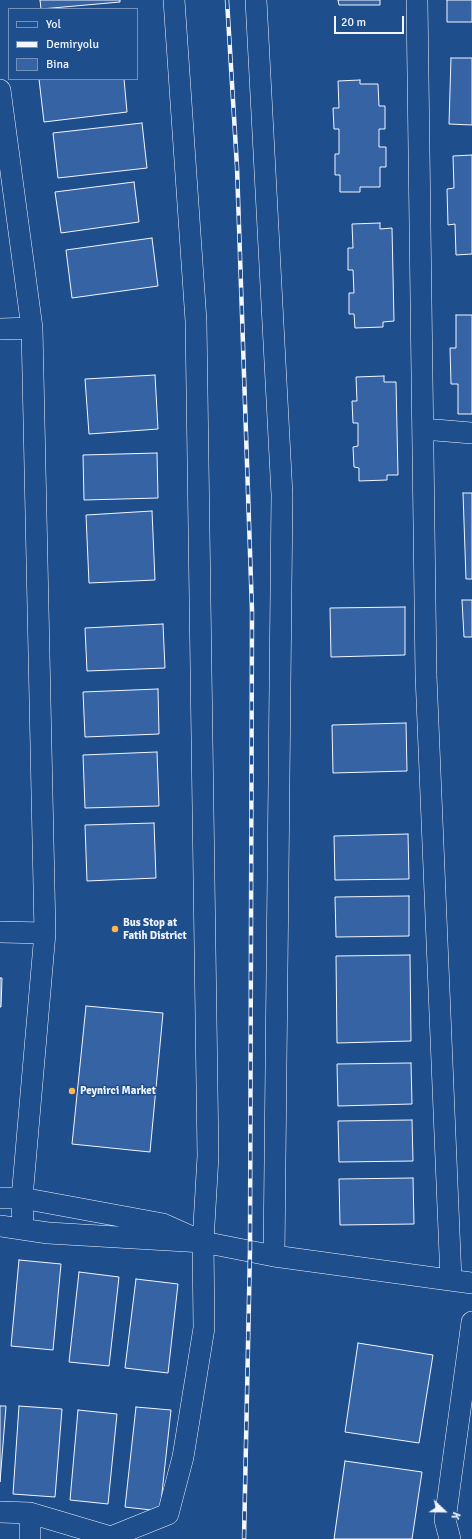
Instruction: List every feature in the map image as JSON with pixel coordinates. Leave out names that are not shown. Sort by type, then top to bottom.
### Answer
[{"type":"street","points":[[0,1512],[30,1513],[80,1534],[111,1537],[168,1514],[183,1457],[204,1328],[203,1242],[208,1156],[196,321],[174,0]]},
{"type":"street","points":[[256,0],[282,495],[274,1256]]},
{"type":"street","points":[[417,0],[426,675],[451,1280]]},
{"type":"street","points":[[0,90],[32,328],[45,933],[22,1198],[23,1229]]},
{"type":"street","points":[[0,329],[32,328]]},
{"type":"street","points":[[423,429],[472,433]]},
{"type":"street","points":[[0,932],[45,933]]},
{"type":"street","points":[[0,1198],[22,1198],[163,1224],[203,1242]]},
{"type":"street","points":[[0,1226],[48,1233],[203,1242],[274,1256],[472,1283]]},
{"type":"street","points":[[450,1539],[445,1520],[472,1322]]},
{"type":"street","points":[[30,1513],[30,1539]]},
{"type":"building","points":[[40,0],[120,0],[120,2],[41,8]]},
{"type":"building","points":[[338,0],[380,0],[380,5],[339,5]]},
{"type":"building","points":[[447,0],[472,0],[472,22],[447,22]]},
{"type":"building","points":[[451,58],[472,58],[472,125],[449,124]]},
{"type":"building","points":[[39,80],[124,80],[127,112],[44,122]]},
{"type":"building","points":[[360,80],[360,84],[378,84],[379,106],[385,106],[385,129],[379,129],[379,147],[386,147],[386,167],[380,167],[380,187],[360,187],[360,192],[340,192],[340,175],[335,175],[335,154],[339,154],[339,129],[334,129],[333,108],[339,108],[338,81]]},
{"type":"building","points":[[142,123],[147,168],[58,178],[53,133]]},
{"type":"building","points":[[472,155],[472,254],[456,255],[455,224],[448,225],[447,189],[454,188],[453,156]]},
{"type":"building","points":[[134,182],[139,222],[61,233],[55,192]]},
{"type":"building","points":[[380,223],[380,229],[392,228],[394,321],[383,322],[383,327],[355,328],[354,314],[349,314],[349,293],[354,293],[353,270],[348,270],[348,248],[353,248],[352,224]]},
{"type":"building","points":[[152,238],[158,286],[72,298],[66,250]]},
{"type":"building","points":[[456,315],[472,315],[472,414],[458,414],[458,384],[451,384],[450,348],[456,348]]},
{"type":"building","points":[[155,375],[158,429],[89,434],[85,379]]},
{"type":"building","points":[[384,376],[384,382],[396,382],[398,475],[387,475],[387,480],[359,481],[359,468],[354,467],[353,447],[358,446],[358,423],[353,423],[352,401],[357,401],[356,377]]},
{"type":"building","points":[[157,453],[158,498],[84,500],[83,455]]},
{"type":"building","points":[[463,493],[472,493],[472,579],[466,579]]},
{"type":"building","points":[[152,511],[155,580],[89,583],[86,515]]},
{"type":"building","points":[[462,600],[472,600],[472,637],[464,637]]},
{"type":"building","points":[[405,607],[405,655],[331,657],[330,608]]},
{"type":"building","points":[[163,624],[165,668],[87,671],[85,628]]},
{"type":"building","points":[[158,689],[159,734],[85,737],[83,692]]},
{"type":"building","points":[[406,723],[407,771],[333,773],[332,725]]},
{"type":"building","points":[[157,752],[159,806],[85,808],[83,755]]},
{"type":"building","points":[[154,823],[156,878],[87,881],[85,825]]},
{"type":"building","points":[[408,834],[409,879],[335,880],[334,836]]},
{"type":"building","points":[[409,896],[409,936],[336,937],[335,897]]},
{"type":"building","points":[[410,955],[411,1041],[337,1043],[336,956]]},
{"type":"building","points":[[0,978],[2,978],[1,1007],[0,1007]]},
{"type":"building","points":[[86,1006],[163,1013],[150,1152],[72,1144]]},
{"type":"building","points":[[411,1063],[412,1104],[338,1106],[337,1064]]},
{"type":"building","points":[[412,1120],[413,1161],[339,1162],[338,1121]]},
{"type":"building","points":[[413,1178],[414,1224],[340,1225],[339,1179]]},
{"type":"building","points":[[19,1260],[61,1264],[53,1350],[11,1346]]},
{"type":"building","points":[[79,1272],[119,1277],[109,1366],[69,1362]]},
{"type":"building","points":[[136,1279],[178,1284],[168,1373],[125,1368]]},
{"type":"building","points":[[358,1343],[433,1355],[419,1443],[345,1432]]},
{"type":"building","points":[[0,1406],[6,1406],[0,1482]]},
{"type":"building","points":[[19,1406],[62,1409],[55,1497],[13,1494]]},
{"type":"building","points":[[136,1407],[171,1410],[160,1511],[125,1507]]},
{"type":"building","points":[[78,1410],[117,1414],[108,1504],[70,1500]]},
{"type":"building","points":[[345,1461],[422,1472],[412,1539],[334,1539]]},
{"type":"railway","points":[[227,0],[237,167],[252,611],[250,1250],[244,1539]]},
{"type":"place","name":"Bus Stop at Fatih District","points":[[115,929]]},
{"type":"place","name":"Peynirci Market","points":[[72,1091]]}]
